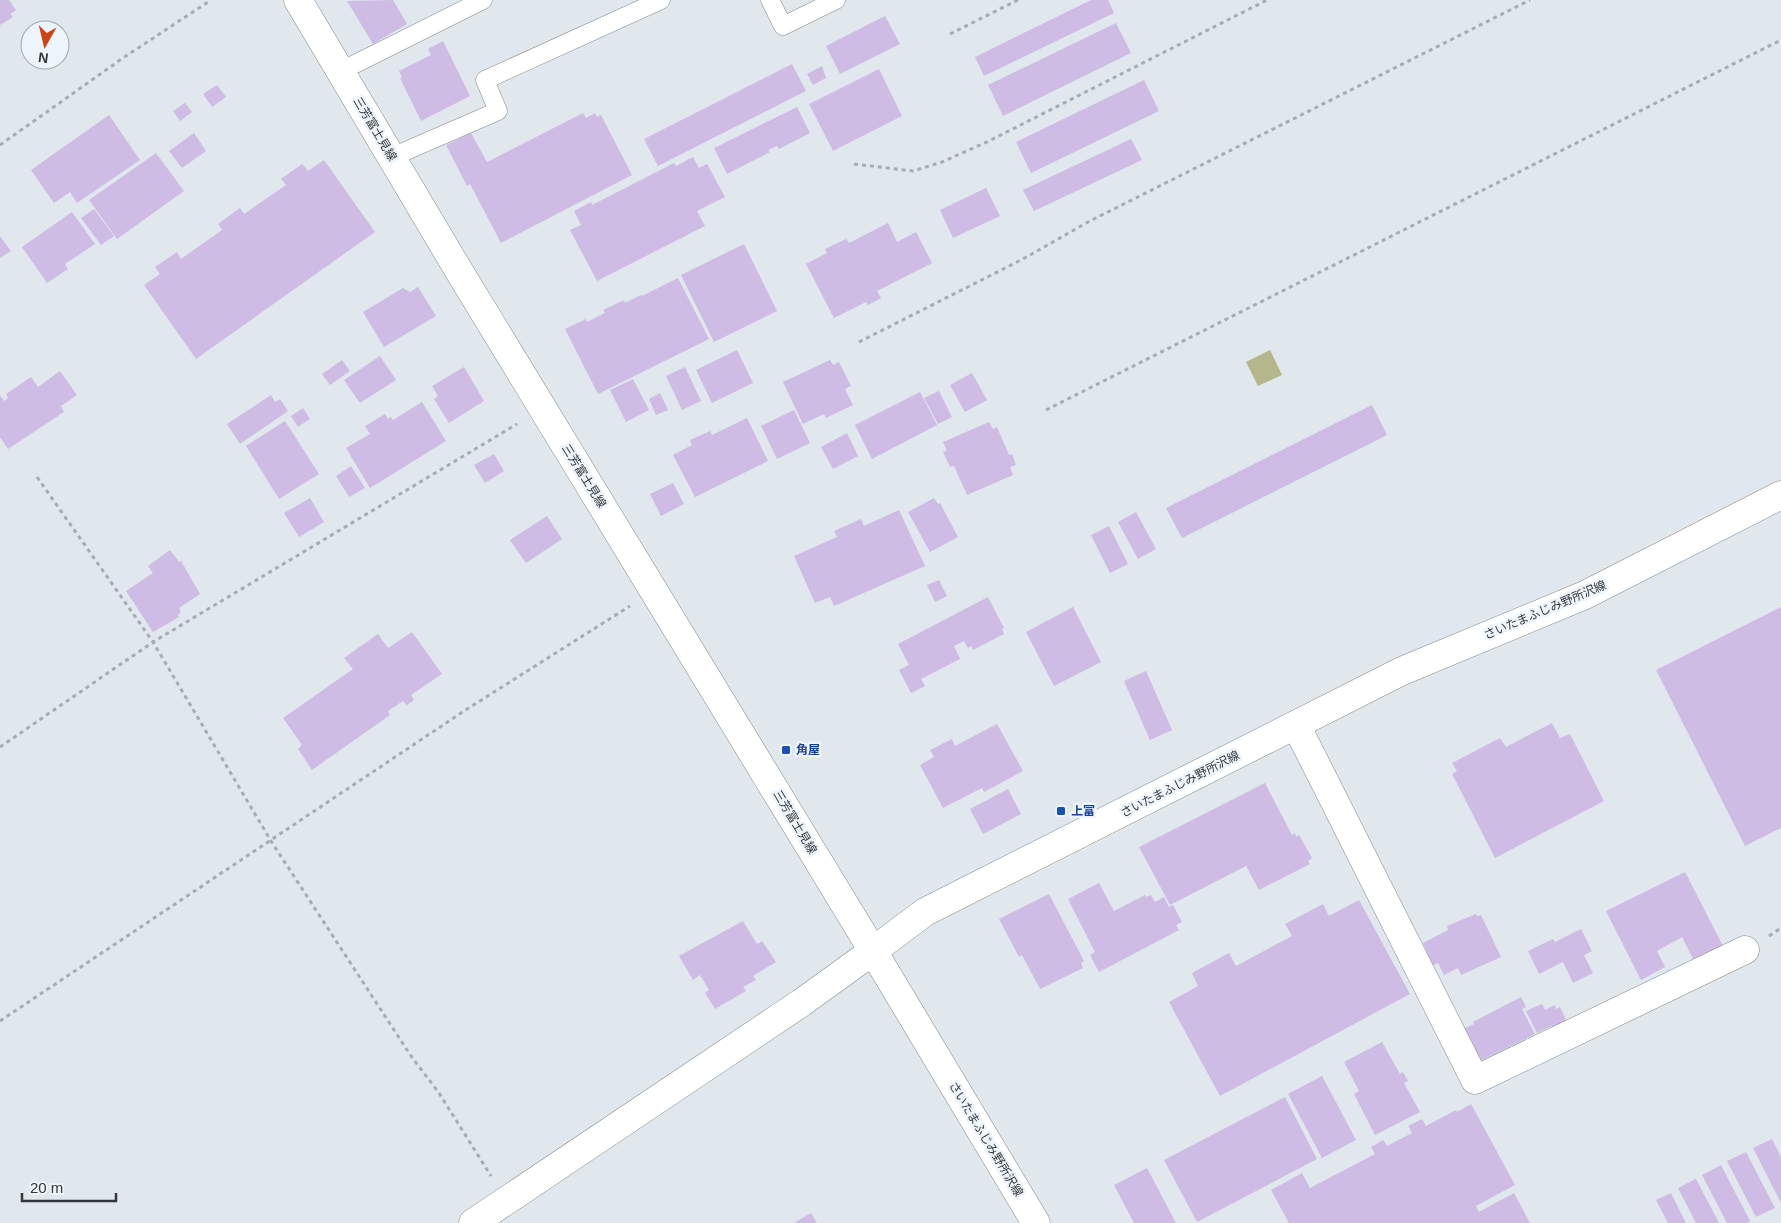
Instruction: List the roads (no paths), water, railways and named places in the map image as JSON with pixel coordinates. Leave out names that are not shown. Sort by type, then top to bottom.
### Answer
[{"type":"main road","name":"三芳富士見線","points":[[298,0],[873,951]]},
{"type":"main road","name":"さいたまふじみ野所沢線","points":[[1036,1223],[873,951],[925,912],[1402,671],[1585,595],[1781,495]]},
{"type":"main road","points":[[1296,725],[1475,1080],[1746,950]]},
{"type":"main road","points":[[473,1223],[801,1003],[873,951]]},
{"type":"lane","points":[[341,71],[483,0]]},
{"type":"lane","points":[[392,158],[498,111],[485,80],[661,0]]},
{"type":"lane","points":[[770,0],[783,26],[836,0]]},
{"type":"place","name":"角屋","points":[[786,750]]},
{"type":"place","name":"上富","points":[[1061,811]]}]
